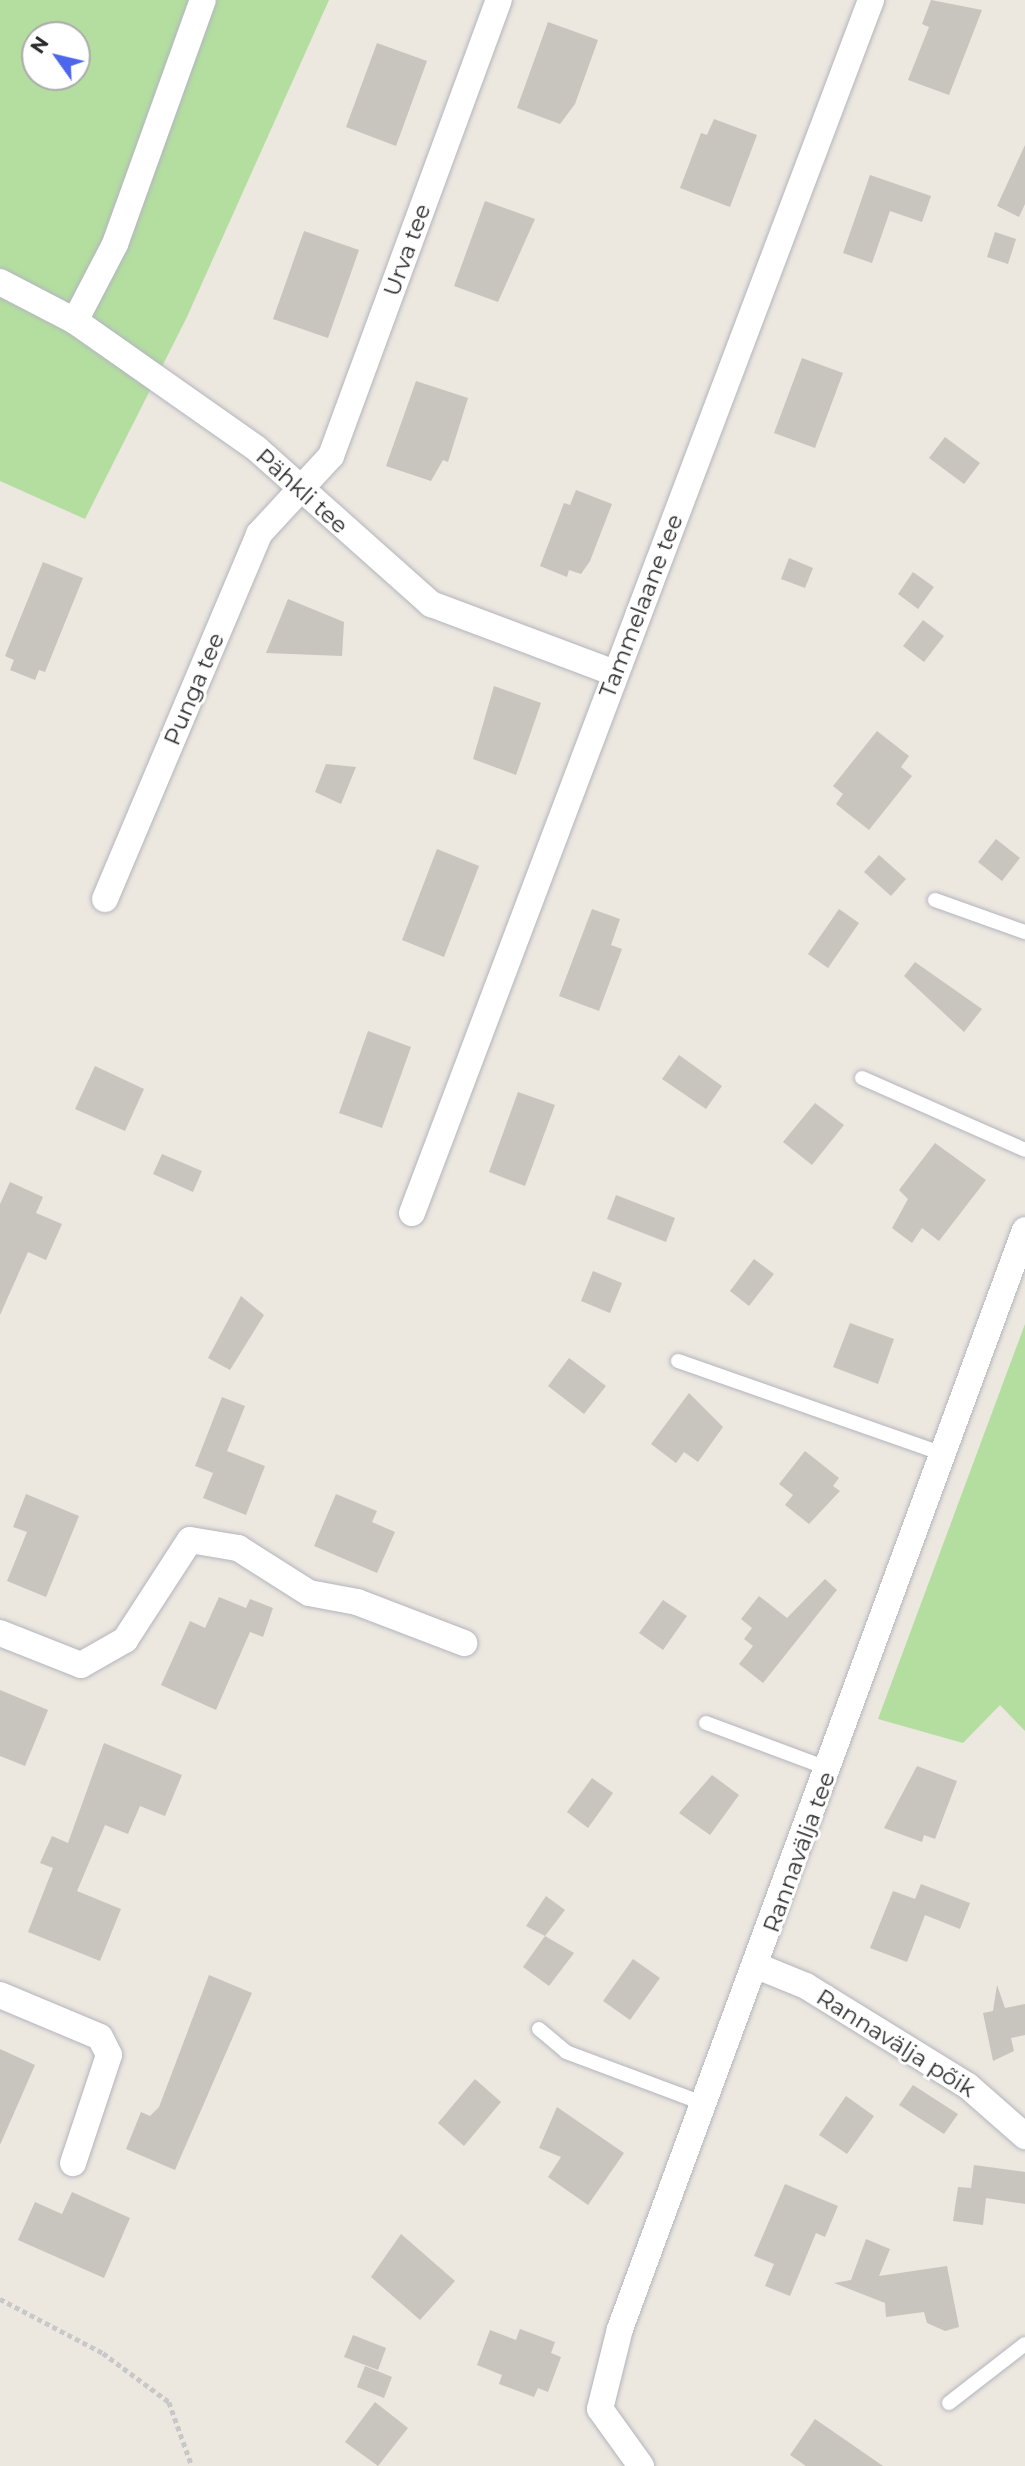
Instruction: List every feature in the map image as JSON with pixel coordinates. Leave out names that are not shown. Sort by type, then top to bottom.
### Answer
[{"type":"street","points":[[75,321],[115,244],[203,0]]},
{"type":"street","name":"Urva tee","points":[[297,487],[331,456],[499,0]]},
{"type":"street","name":"Tammelaane tee","points":[[412,1213],[871,0]]},
{"type":"street","name":"Pähkli tee","points":[[0,282],[75,321],[257,449],[431,604],[615,673]]},
{"type":"street","name":"Punga tee","points":[[106,899],[258,534],[297,487]]},
{"type":"street","name":"Rannavälja tee","points":[[640,2466],[600,2409],[620,2329],[830,1769],[1025,1230]]},
{"type":"street","points":[[0,1633],[81,1665],[125,1640],[190,1540],[238,1548],[309,1593],[357,1602],[464,1643]]},
{"type":"street","name":"Rannavälja põik","points":[[757,1966],[806,1986],[968,2086],[1025,2136]]},
{"type":"street","points":[[0,1995],[100,2037],[109,2055],[73,2163]]},
{"type":"lane","points":[[935,900],[1025,932]]},
{"type":"lane","points":[[862,1078],[1025,1150]]},
{"type":"lane","points":[[678,1361],[944,1454]]},
{"type":"lane","points":[[706,1723],[830,1769]]},
{"type":"lane","points":[[539,2029],[566,2052],[705,2104]]},
{"type":"lane","points":[[949,2403],[1025,2344]]},
{"type":"path","points":[[0,2299],[103,2353],[169,2402],[192,2466]]},
{"type":"green space","points":[[0,0],[329,0],[186,319],[85,519],[0,481]]},
{"type":"green space","points":[[1025,1324],[1025,1731],[1000,1705],[963,1743],[878,1719]]},
{"type":"building","points":[[931,0],[982,10],[949,95],[908,80],[929,27],[922,24]]},
{"type":"building","points":[[548,22],[598,40],[575,104],[560,124],[517,108]]},
{"type":"building","points":[[377,43],[427,61],[396,146],[346,127]]},
{"type":"building","points":[[714,119],[757,135],[730,207],[680,188],[701,133],[707,135]]},
{"type":"building","points":[[1025,145],[1025,204],[1019,217],[997,206]]},
{"type":"building","points":[[870,175],[931,196],[922,222],[890,211],[872,263],[843,253]]},
{"type":"building","points":[[485,201],[535,219],[498,302],[454,286]]},
{"type":"building","points":[[304,231],[359,250],[328,338],[273,319]]},
{"type":"building","points":[[995,232],[1016,239],[1008,264],[987,257]]},
{"type":"building","points":[[802,358],[843,373],[815,448],[774,433]]},
{"type":"building","points":[[416,381],[468,398],[448,462],[443,460],[431,481],[386,466]]},
{"type":"building","points":[[945,437],[980,463],[964,484],[929,458]]},
{"type":"building","points":[[576,490],[612,504],[590,561],[581,574],[569,570],[567,577],[540,566],[564,503],[570,505]]},
{"type":"building","points":[[789,558],[813,568],[805,588],[781,579]]},
{"type":"building","points":[[43,562],[83,578],[45,672],[39,670],[35,680],[10,670],[14,660],[5,656]]},
{"type":"building","points":[[913,572],[934,587],[918,609],[898,594]]},
{"type":"building","points":[[288,599],[344,622],[342,656],[266,653]]},
{"type":"building","points":[[923,620],[944,636],[924,662],[903,646]]},
{"type":"building","points":[[494,686],[541,703],[516,775],[473,759]]},
{"type":"building","points":[[877,731],[909,756],[901,767],[912,776],[869,830],[836,804],[843,794],[833,786]]},
{"type":"building","points":[[326,764],[356,767],[341,804],[315,792]]},
{"type":"building","points":[[996,839],[1020,858],[1002,881],[978,862]]},
{"type":"building","points":[[437,849],[479,866],[444,957],[402,940]]},
{"type":"building","points":[[879,855],[906,879],[891,896],[864,872]]},
{"type":"building","points":[[592,909],[620,919],[611,945],[622,949],[599,1011],[559,996]]},
{"type":"building","points":[[839,909],[859,923],[828,968],[808,954]]},
{"type":"building","points":[[915,962],[982,1009],[964,1032],[904,976]]},
{"type":"building","points":[[368,1031],[411,1047],[382,1128],[339,1113]]},
{"type":"building","points":[[679,1055],[722,1086],[706,1109],[662,1079]]},
{"type":"building","points":[[95,1066],[144,1089],[125,1131],[75,1109]]},
{"type":"building","points":[[518,1092],[555,1105],[525,1186],[489,1172]]},
{"type":"building","points":[[815,1103],[844,1125],[812,1165],[783,1142]]},
{"type":"building","points":[[935,1143],[986,1180],[939,1241],[922,1228],[912,1243],[892,1228],[908,1199],[899,1190]]},
{"type":"building","points":[[162,1154],[202,1171],[193,1192],[153,1174]]},
{"type":"building","points":[[10,1182],[43,1197],[36,1213],[62,1224],[46,1260],[28,1252],[0,1315],[0,1204]]},
{"type":"building","points":[[616,1195],[675,1218],[666,1242],[607,1219]]},
{"type":"building","points":[[754,1259],[774,1274],[749,1306],[730,1291]]},
{"type":"building","points":[[593,1271],[622,1283],[610,1313],[581,1301]]},
{"type":"building","points":[[241,1296],[264,1315],[230,1370],[208,1358]]},
{"type":"building","points":[[850,1323],[894,1339],[878,1384],[833,1367]]},
{"type":"building","points":[[569,1358],[606,1386],[584,1414],[548,1386]]},
{"type":"building","points":[[689,1393],[723,1427],[698,1462],[684,1452],[676,1463],[651,1444]]},
{"type":"building","points":[[222,1397],[245,1406],[227,1451],[265,1466],[246,1515],[203,1498],[213,1473],[195,1466]]},
{"type":"building","points":[[805,1451],[839,1478],[833,1486],[840,1491],[809,1524],[785,1505],[793,1495],[779,1484]]},
{"type":"building","points":[[26,1494],[79,1516],[46,1597],[7,1581],[27,1532],[13,1527]]},
{"type":"building","points":[[336,1494],[377,1511],[372,1522],[395,1532],[377,1573],[314,1546]]},
{"type":"building","points":[[825,1579],[837,1590],[763,1683],[739,1664],[753,1646],[744,1639],[752,1628],[741,1619],[759,1596],[787,1618]]},
{"type":"building","points":[[219,1597],[246,1608],[250,1599],[273,1608],[263,1637],[250,1632],[216,1710],[161,1685],[190,1621],[205,1628]]},
{"type":"building","points":[[663,1600],[687,1616],[663,1650],[639,1633]]},
{"type":"building","points":[[0,1690],[48,1710],[25,1766],[0,1756]]},
{"type":"building","points":[[104,1743],[182,1775],[165,1816],[140,1806],[128,1834],[105,1825],[77,1891],[121,1909],[100,1961],[28,1932],[53,1868],[40,1863],[52,1836],[68,1843]]},
{"type":"building","points":[[917,1766],[957,1781],[935,1839],[924,1835],[922,1842],[884,1828]]},
{"type":"building","points":[[712,1775],[739,1795],[710,1835],[679,1813]]},
{"type":"building","points":[[592,1778],[613,1793],[588,1828],[567,1812]]},
{"type":"building","points":[[921,1884],[970,1903],[960,1929],[925,1915],[907,1962],[870,1948],[893,1891],[915,1899]]},
{"type":"building","points":[[546,1896],[565,1910],[545,1936],[526,1926]]},
{"type":"building","points":[[545,1936],[574,1953],[549,1986],[523,1967]]},
{"type":"building","points":[[633,1959],[660,1978],[630,2020],[603,2001]]},
{"type":"building","points":[[209,1975],[252,1993],[175,2170],[126,2149],[141,2112],[150,2116],[159,2107]]},
{"type":"building","points":[[997,1985],[1005,2008],[1025,2004],[1025,2035],[1011,2038],[1014,2051],[993,2061],[983,2013],[993,2011]]},
{"type":"building","points":[[0,2049],[35,2065],[0,2145]]},
{"type":"building","points":[[475,2079],[501,2102],[464,2146],[438,2123]]},
{"type":"building","points":[[913,2085],[958,2114],[944,2134],[899,2105]]},
{"type":"building","points":[[846,2096],[874,2116],[847,2154],[819,2135]]},
{"type":"building","points":[[557,2107],[624,2153],[588,2205],[548,2177],[561,2157],[539,2148]]},
{"type":"building","points":[[974,2165],[1025,2172],[1025,2204],[986,2198],[983,2225],[953,2221],[958,2187],[971,2188]]},
{"type":"building","points":[[785,2184],[838,2206],[825,2237],[816,2233],[790,2296],[765,2286],[774,2264],[754,2256]]},
{"type":"building","points":[[72,2192],[130,2218],[104,2278],[18,2240],[35,2202],[62,2214]]},
{"type":"building","points":[[401,2234],[455,2281],[420,2320],[371,2277]]},
{"type":"building","points":[[866,2239],[890,2249],[879,2276],[947,2266],[959,2327],[945,2331],[927,2323],[924,2312],[886,2317],[885,2303],[834,2283],[851,2280]]},
{"type":"building","points":[[520,2329],[555,2342],[551,2353],[561,2357],[548,2392],[538,2388],[534,2397],[499,2384],[502,2375],[477,2365],[490,2330],[516,2340]]},
{"type":"building","points":[[353,2335],[386,2348],[378,2370],[344,2357]]},
{"type":"building","points":[[365,2366],[392,2377],[384,2398],[357,2387]]},
{"type":"building","points":[[375,2402],[408,2428],[378,2466],[345,2442]]},
{"type":"building","points":[[815,2419],[883,2466],[806,2466],[790,2455]]}]
